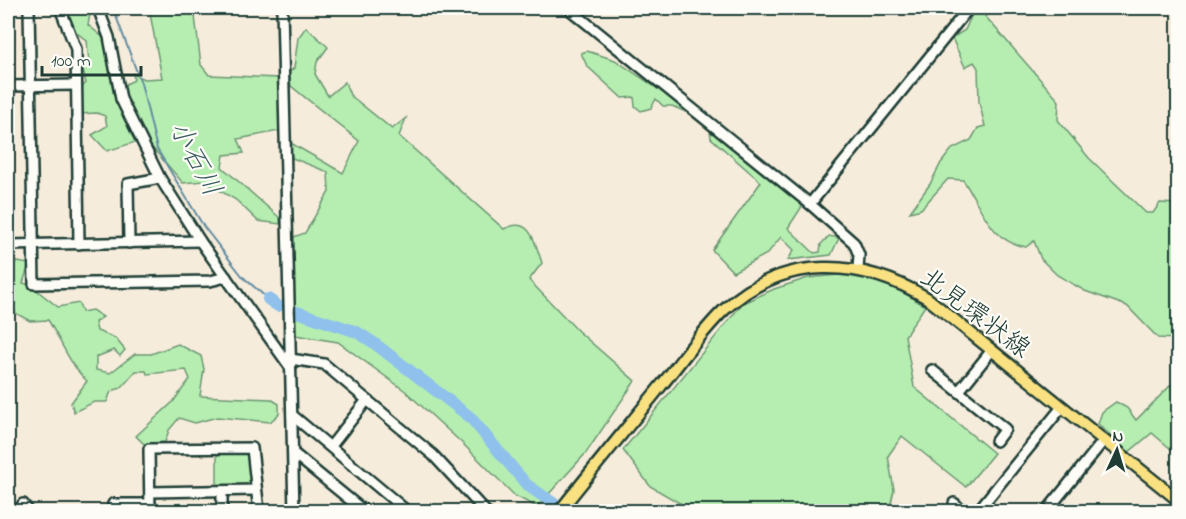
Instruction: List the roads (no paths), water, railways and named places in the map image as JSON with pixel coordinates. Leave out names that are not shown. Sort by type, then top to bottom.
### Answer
[{"type":"main road","name":"北見環状線","points":[[559,512],[710,326],[744,294],[769,280],[793,272],[826,267],[858,269],[902,283],[919,293],[1179,500]]},
{"type":"street","points":[[29,8],[34,284],[210,281],[225,277]]},
{"type":"street","points":[[60,8],[76,49],[79,244]]},
{"type":"street","points":[[98,8],[109,37],[121,99],[160,178],[225,277],[291,364]]},
{"type":"street","points":[[282,8],[294,511]]},
{"type":"street","points":[[568,8],[810,204],[854,243],[859,255],[858,269]]},
{"type":"street","points":[[810,204],[969,8]]},
{"type":"street","points":[[8,86],[76,85]]},
{"type":"street","points":[[129,243],[128,184],[160,178]]},
{"type":"street","points":[[8,245],[200,241]]},
{"type":"street","points":[[959,391],[992,350]]},
{"type":"street","points":[[291,364],[324,364],[433,455],[486,512]]},
{"type":"street","points":[[932,370],[1005,429],[996,441]]},
{"type":"street","points":[[331,447],[367,400]]},
{"type":"street","points":[[977,512],[1062,407]]},
{"type":"street","points":[[292,415],[408,512]]},
{"type":"street","points":[[1046,512],[1104,440]]},
{"type":"street","points":[[114,512],[113,504],[150,508],[149,449],[252,448],[259,512]]},
{"type":"street","points":[[293,453],[365,512]]},
{"type":"street","points":[[150,492],[256,490]]},
{"type":"street","points":[[222,491],[222,512]]},
{"type":"street","points":[[954,503],[964,512]]},
{"type":"street","points":[[18,512],[23,504],[29,512]]},
{"type":"waterway","name":"小石川","points":[[113,8],[141,83],[157,149],[204,227],[243,277],[268,299]]},
{"type":"waterway","name":"小石川","points":[[268,299],[278,306]]},
{"type":"waterway","name":"小石川","points":[[297,312],[357,332],[374,343],[470,417],[527,485],[566,512]]}]
